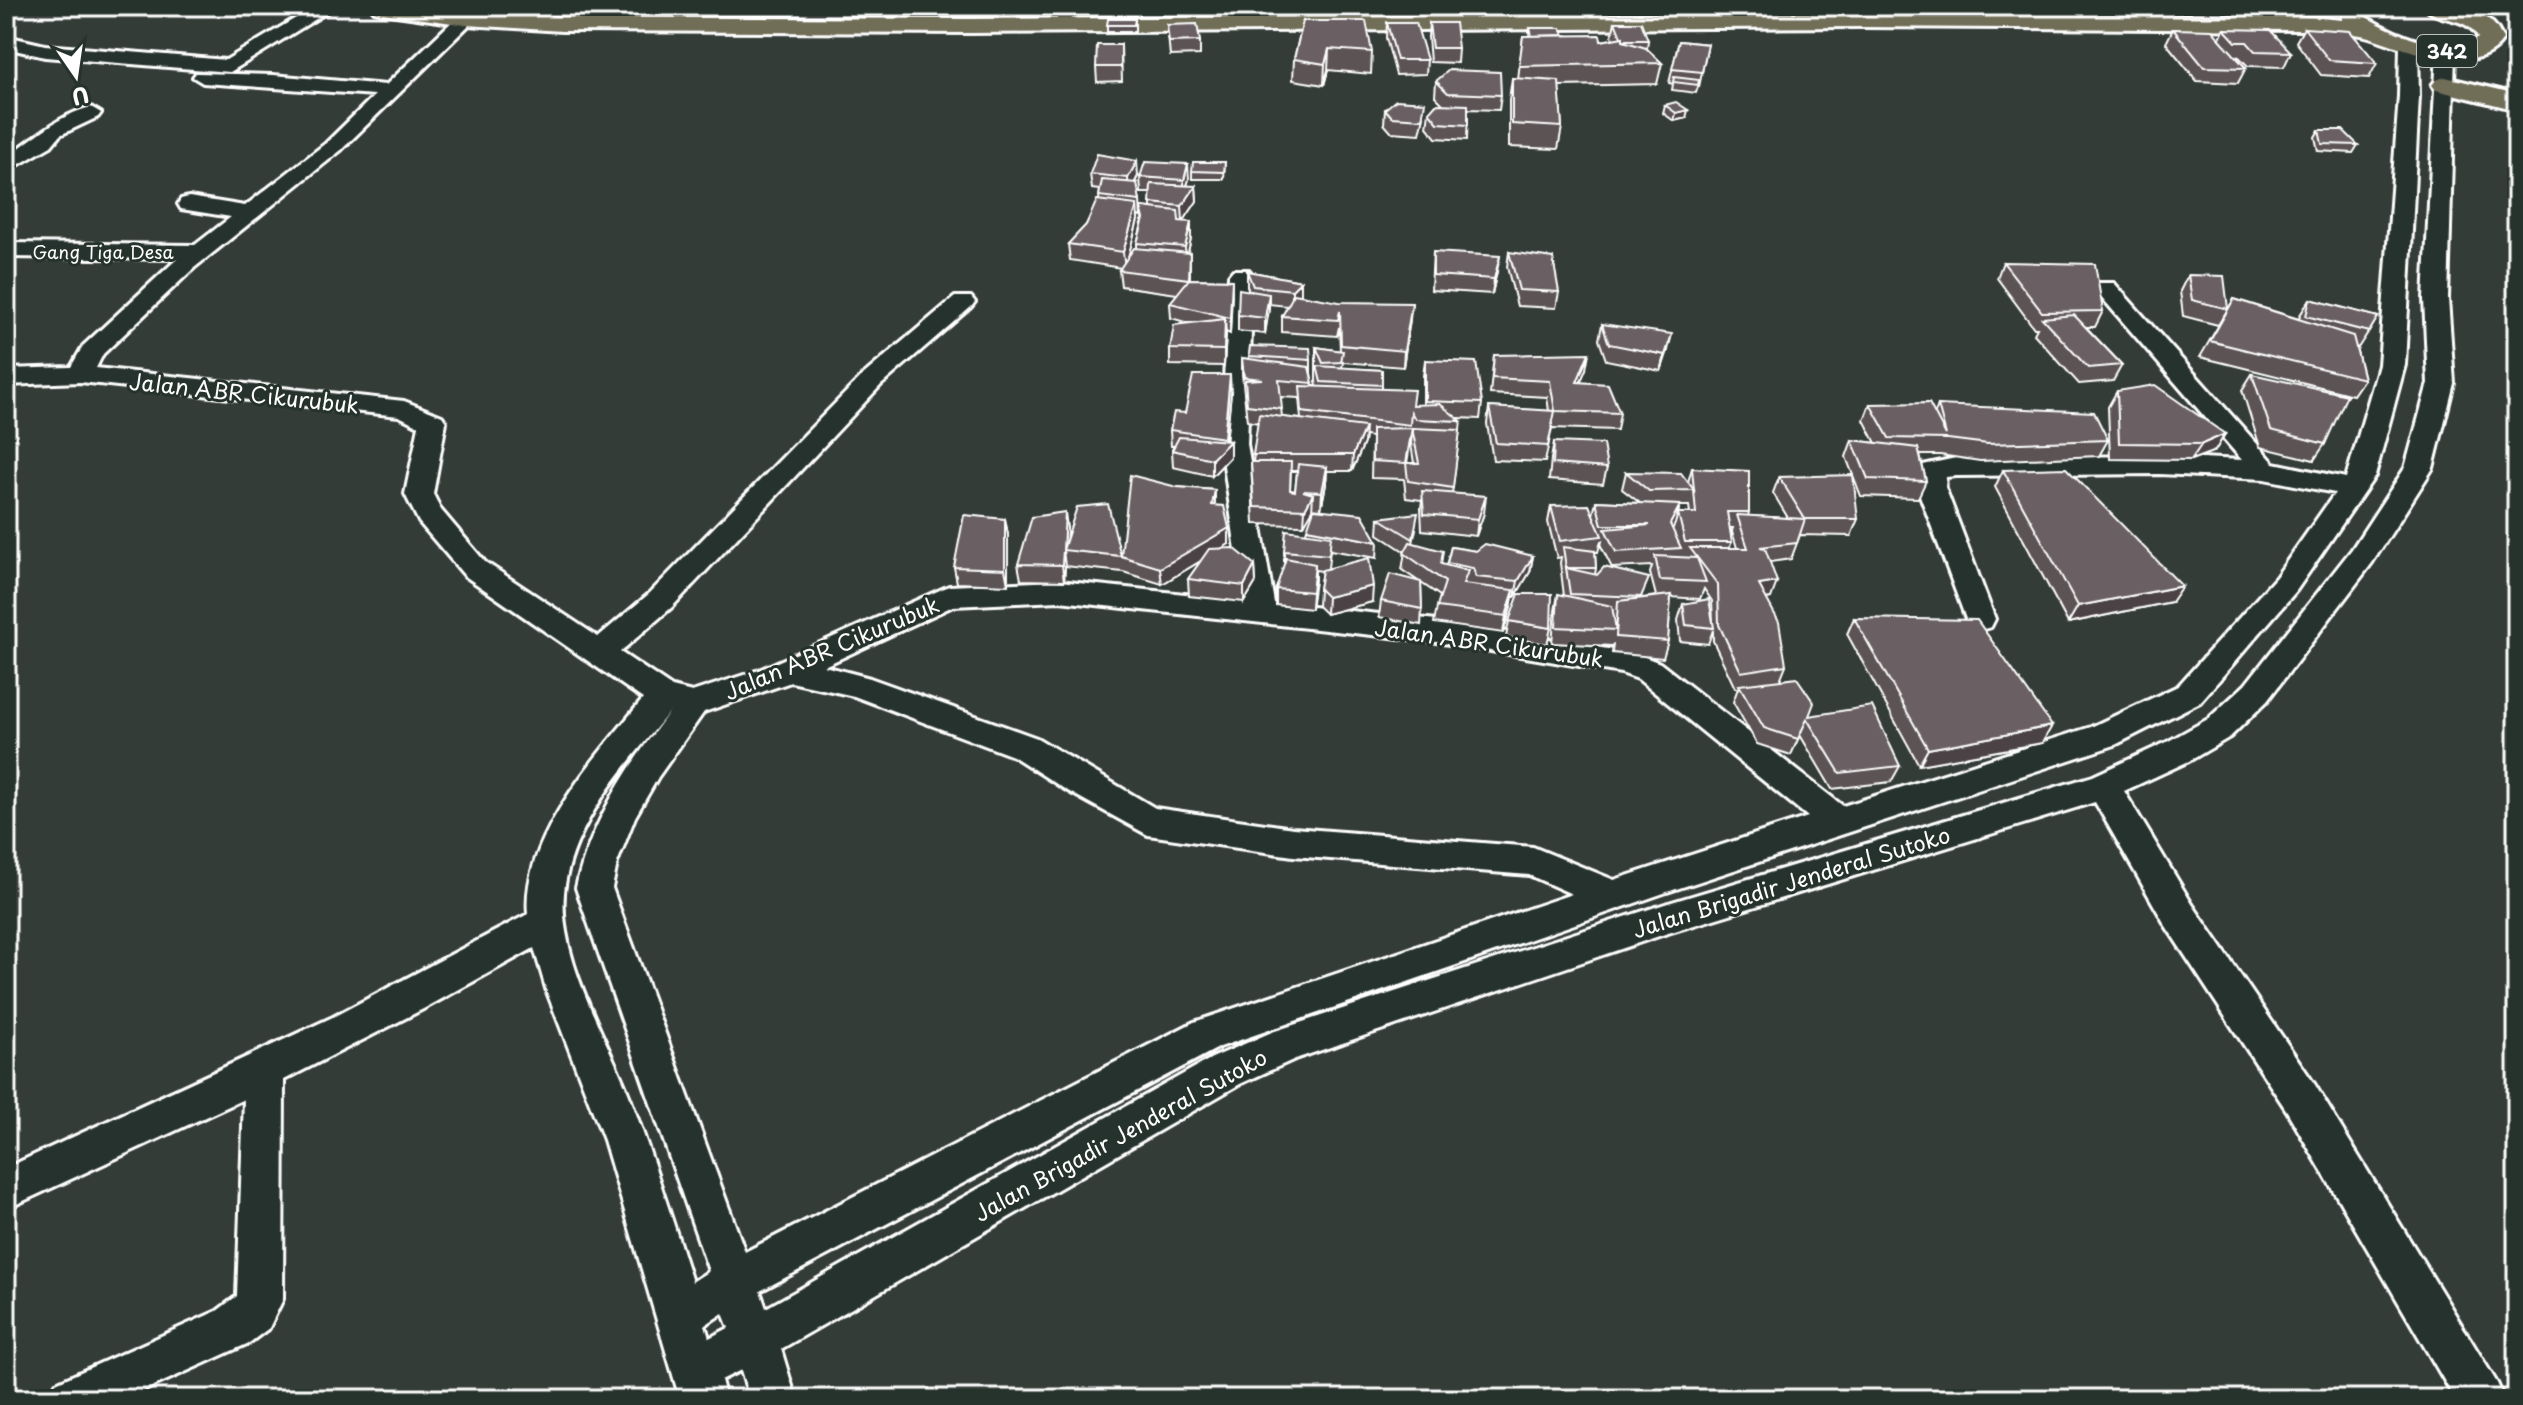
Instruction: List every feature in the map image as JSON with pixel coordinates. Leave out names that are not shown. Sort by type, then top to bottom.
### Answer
[{"type":"main road","points":[[382,6],[425,9],[466,18],[576,24],[1065,15],[2301,23],[2361,16]]},
{"type":"main road","name":"342","points":[[2435,6],[2459,13],[2499,32]]},
{"type":"main road","name":"342","points":[[2361,16],[2409,45],[2449,62],[2499,32]]},
{"type":"main road","points":[[2499,32],[2513,91]]},
{"type":"main road","points":[[2449,62],[2513,91]]},
{"type":"main road","points":[[2449,62],[2513,91]]},
{"type":"street","points":[[203,65],[230,66],[328,6]]},
{"type":"street","points":[[6,377],[80,374],[92,351],[110,333],[201,252],[333,147],[466,18]]},
{"type":"street","points":[[6,42],[45,51],[206,62],[188,76],[236,81],[282,80],[389,91]]},
{"type":"street","points":[[680,1315],[732,1282],[1208,1034],[1661,879],[2103,736],[2189,694],[2286,584],[2361,476],[2392,365],[2409,96],[2409,45]]},
{"type":"street","name":"Jalan Brigadir Jenderal Sutoko","points":[[699,1384],[755,1339],[1226,1071],[1274,1049],[1684,913],[2103,786],[2177,752],[2219,728],[2256,693],[2362,556],[2419,468],[2441,383],[2436,299],[2449,62]]},
{"type":"street","points":[[6,166],[44,142],[53,131],[91,113]]},
{"type":"street","points":[[189,204],[251,213]]},
{"type":"street","name":"Gang Tiga Desa","points":[[6,250],[201,252]]},
{"type":"street","points":[[1241,275],[1234,444],[1260,612]]},
{"type":"street","points":[[2106,288],[2265,470]]},
{"type":"street","points":[[598,654],[661,600],[872,380],[963,302]]},
{"type":"street","points":[[2392,365],[2441,383]]},
{"type":"street","name":"Jalan ABR Cikurubuk","points":[[80,374],[404,409],[433,422],[419,494],[429,515],[475,569],[598,654],[678,700],[789,670],[949,596],[1059,591],[1437,631],[1626,662],[1660,680],[1837,821]]},
{"type":"street","points":[[1980,619],[1931,487],[1933,471],[1956,467],[2159,465],[2265,470],[2353,488]]},
{"type":"street","points":[[2286,584],[2325,602]]},
{"type":"street","points":[[789,670],[859,686],[1025,747],[1148,821],[1293,842],[1533,861],[1613,896]]},
{"type":"street","points":[[678,700],[583,800],[568,827],[547,882],[545,923],[612,1103],[699,1384]]},
{"type":"street","points":[[678,700],[654,757],[597,862],[594,888],[732,1282],[755,1339],[773,1399]]},
{"type":"street","points":[[2103,786],[2179,915],[2301,1098],[2481,1399]]},
{"type":"street","points":[[1661,879],[1684,913]]},
{"type":"street","points":[[6,1189],[264,1072],[545,923]]},
{"type":"street","points":[[72,1399],[233,1327],[253,1312],[261,1299],[264,1072]]},
{"type":"building","points":[[1108,19],[1135,19],[1134,25],[1107,25]]},
{"type":"building","points":[[1303,21],[1366,21],[1372,52],[1329,49],[1325,64],[1294,59]]},
{"type":"building","points":[[1615,22],[1641,22],[1648,40],[1623,40]]},
{"type":"building","points":[[1387,23],[1416,23],[1427,60],[1397,60]]},
{"type":"building","points":[[1429,23],[1455,23],[1458,48],[1432,48]]},
{"type":"building","points":[[1197,24],[1200,41],[1169,42],[1167,25]]},
{"type":"building","points":[[1530,28],[1561,28],[1564,35],[1532,36]]},
{"type":"building","points":[[2304,28],[2350,31],[2377,63],[2329,60]]},
{"type":"building","points":[[2173,29],[2212,30],[2246,68],[2204,67]]},
{"type":"building","points":[[2224,29],[2270,30],[2291,52],[2255,51],[2247,42],[2236,42]]},
{"type":"building","points":[[1600,35],[1601,41],[1623,37],[1623,41],[1646,48],[1662,63],[1519,66],[1523,36]]},
{"type":"building","points":[[1679,41],[1708,44],[1702,72],[1672,69]]},
{"type":"building","points":[[1097,45],[1121,45],[1121,67],[1096,67]]},
{"type":"building","points":[[1449,70],[1500,72],[1501,95],[1448,93],[1436,81]]},
{"type":"building","points":[[1674,77],[1699,80],[1698,85],[1673,82]]},
{"type":"building","points":[[1512,78],[1559,81],[1562,127],[1512,124]]},
{"type":"building","points":[[1396,100],[1425,102],[1422,119],[1392,117],[1385,109]]},
{"type":"building","points":[[1676,102],[1688,110],[1676,113],[1665,105]]},
{"type":"building","points":[[1436,104],[1468,105],[1468,125],[1438,123],[1429,112]]},
{"type":"building","points":[[2319,130],[2343,130],[2358,145],[2322,144]]},
{"type":"building","points":[[1097,154],[1137,161],[1128,178],[1090,174]]},
{"type":"building","points":[[1145,162],[1188,164],[1184,180],[1140,177]]},
{"type":"building","points":[[1193,162],[1225,162],[1224,172],[1192,171]]},
{"type":"building","points":[[1102,180],[1137,183],[1140,201],[1099,196]]},
{"type":"building","points":[[1151,184],[1196,186],[1182,206],[1150,203]]},
{"type":"building","points":[[1097,200],[1137,205],[1123,252],[1068,244],[1086,225]]},
{"type":"building","points":[[1141,207],[1178,211],[1179,221],[1191,222],[1185,247],[1137,243],[1144,219]]},
{"type":"building","points":[[1134,248],[1190,253],[1189,279],[1119,270]]},
{"type":"building","points":[[1433,252],[1500,256],[1494,279],[1433,275]]},
{"type":"building","points":[[1509,252],[1553,258],[1559,292],[1519,290]]},
{"type":"building","points":[[2003,262],[2095,264],[2103,311],[2042,312]]},
{"type":"building","points":[[1247,271],[1301,281],[1292,290],[1253,286]]},
{"type":"building","points":[[2188,275],[2224,276],[2228,309],[2192,300]]},
{"type":"building","points":[[1189,279],[1232,280],[1230,318],[1170,303]]},
{"type":"building","points":[[1239,289],[1269,294],[1265,318],[1238,315]]},
{"type":"building","points":[[1294,294],[1339,302],[1412,303],[1404,351],[1341,345],[1340,311],[1338,320],[1282,316]]},
{"type":"building","points":[[2234,299],[2353,336],[2364,379],[2210,341]]},
{"type":"building","points":[[2310,299],[2378,317],[2369,332],[2306,316]]},
{"type":"building","points":[[2074,315],[2122,365],[2088,368],[2042,318]]},
{"type":"building","points":[[1225,319],[1224,350],[1170,349],[1174,325]]},
{"type":"building","points":[[1602,324],[1672,334],[1665,355],[1609,344]]},
{"type":"building","points":[[1250,346],[1310,348],[1311,360],[1249,356]]},
{"type":"building","points":[[1316,347],[1343,351],[1341,362],[1323,363]]},
{"type":"building","points":[[1589,353],[1577,382],[1608,384],[1620,413],[1555,411],[1550,381],[1492,378],[1494,355]]},
{"type":"building","points":[[1242,358],[1309,367],[1313,383],[1279,380],[1282,409],[1247,405],[1245,380],[1262,379],[1244,377]]},
{"type":"building","points":[[1425,360],[1476,362],[1482,403],[1425,401]]},
{"type":"building","points":[[1317,366],[1382,370],[1382,385],[1321,382]]},
{"type":"building","points":[[2252,374],[2347,395],[2325,444],[2271,430]]},
{"type":"building","points":[[1193,375],[1230,375],[1224,438],[1170,430],[1174,412],[1185,413]]},
{"type":"building","points":[[2155,385],[2225,434],[2202,444],[2119,443],[2117,391]]},
{"type":"building","points":[[1300,386],[1414,390],[1412,405],[1440,404],[1461,421],[1415,419],[1411,412],[1410,425],[1302,412]]},
{"type":"building","points":[[1929,403],[1946,435],[1938,405],[2094,412],[2108,440],[1988,444],[1948,439],[1889,438],[1870,404]]},
{"type":"building","points":[[1489,407],[1555,411],[1548,446],[1496,443]]},
{"type":"building","points":[[1259,414],[1365,427],[1353,455],[1253,455]]},
{"type":"building","points":[[1412,428],[1406,463],[1372,461],[1372,429]]},
{"type":"building","points":[[1412,428],[1460,430],[1453,488],[1408,481],[1406,463],[1419,463]]},
{"type":"building","points":[[1179,437],[1230,441],[1212,459],[1172,450]]},
{"type":"building","points":[[1852,440],[1918,448],[1926,481],[1868,479]]},
{"type":"building","points":[[1554,442],[1603,444],[1607,468],[1553,464]]},
{"type":"building","points":[[1251,462],[1291,462],[1290,490],[1295,491],[1298,464],[1327,467],[1322,492],[1303,491],[1313,494],[1305,509],[1254,507]]},
{"type":"building","points":[[1692,468],[1749,471],[1749,512],[1727,512],[1732,542],[1685,542],[1678,513],[1696,513]]},
{"type":"building","points":[[2066,468],[2182,586],[2078,606],[2003,470]]},
{"type":"building","points":[[1626,472],[1681,473],[1694,490],[1649,491]]},
{"type":"building","points":[[1130,475],[1177,487],[1215,490],[1212,505],[1224,506],[1229,528],[1160,568],[1121,556]]},
{"type":"building","points":[[1853,475],[1858,519],[1805,519],[1779,477]]},
{"type":"building","points":[[1422,491],[1486,496],[1478,519],[1424,514]]},
{"type":"building","points":[[1596,501],[1680,505],[1670,524],[1681,548],[1616,552],[1605,529],[1650,525],[1602,525]]},
{"type":"building","points":[[1108,504],[1121,556],[1063,550],[1077,507]]},
{"type":"building","points":[[1589,505],[1602,536],[1560,541],[1551,506]]},
{"type":"building","points":[[1314,509],[1362,514],[1378,542],[1307,529]]},
{"type":"building","points":[[1065,512],[1062,565],[1018,564],[1032,517]]},
{"type":"building","points":[[1418,513],[1413,539],[1379,518]]},
{"type":"building","points":[[964,515],[1005,519],[1005,569],[954,567]]},
{"type":"building","points":[[1737,515],[1805,519],[1797,543],[1760,547],[1765,548],[1777,582],[1759,585],[1779,622],[1786,665],[1741,672],[1719,625],[1718,585],[1690,548],[1748,548]]},
{"type":"building","points":[[1286,530],[1331,536],[1329,555],[1284,551]]},
{"type":"building","points":[[1410,542],[1443,551],[1441,564],[1468,571],[1463,584],[1514,590],[1506,616],[1437,607],[1445,582],[1404,553]]},
{"type":"building","points":[[1485,544],[1533,556],[1518,581],[1476,577],[1473,568],[1447,563],[1451,547],[1476,551]]},
{"type":"building","points":[[1563,547],[1595,551],[1596,568],[1566,568]]},
{"type":"building","points":[[1234,548],[1255,565],[1244,586],[1188,579],[1209,549]]},
{"type":"building","points":[[1655,556],[1697,558],[1706,582],[1660,580]]},
{"type":"building","points":[[1286,558],[1315,564],[1312,592],[1276,589]]},
{"type":"building","points":[[1369,558],[1373,586],[1327,597],[1319,589],[1322,570]]},
{"type":"building","points":[[1604,567],[1649,578],[1641,597],[1570,594],[1566,568],[1597,575]]},
{"type":"building","points":[[1390,574],[1421,582],[1422,609],[1381,601]]},
{"type":"building","points":[[1519,594],[1552,594],[1551,628],[1509,621]]},
{"type":"building","points":[[1558,594],[1612,606],[1616,630],[1556,627]]},
{"type":"building","points":[[1671,595],[1668,641],[1616,637],[1618,601]]},
{"type":"building","points":[[1709,599],[1714,628],[1686,625],[1683,604]]},
{"type":"building","points":[[1854,618],[1977,620],[2052,726],[1928,749]]},
{"type":"building","points":[[1797,678],[1814,703],[1809,716],[1872,706],[1900,766],[1840,773],[1807,719],[1798,739],[1764,728],[1739,685]]}]
